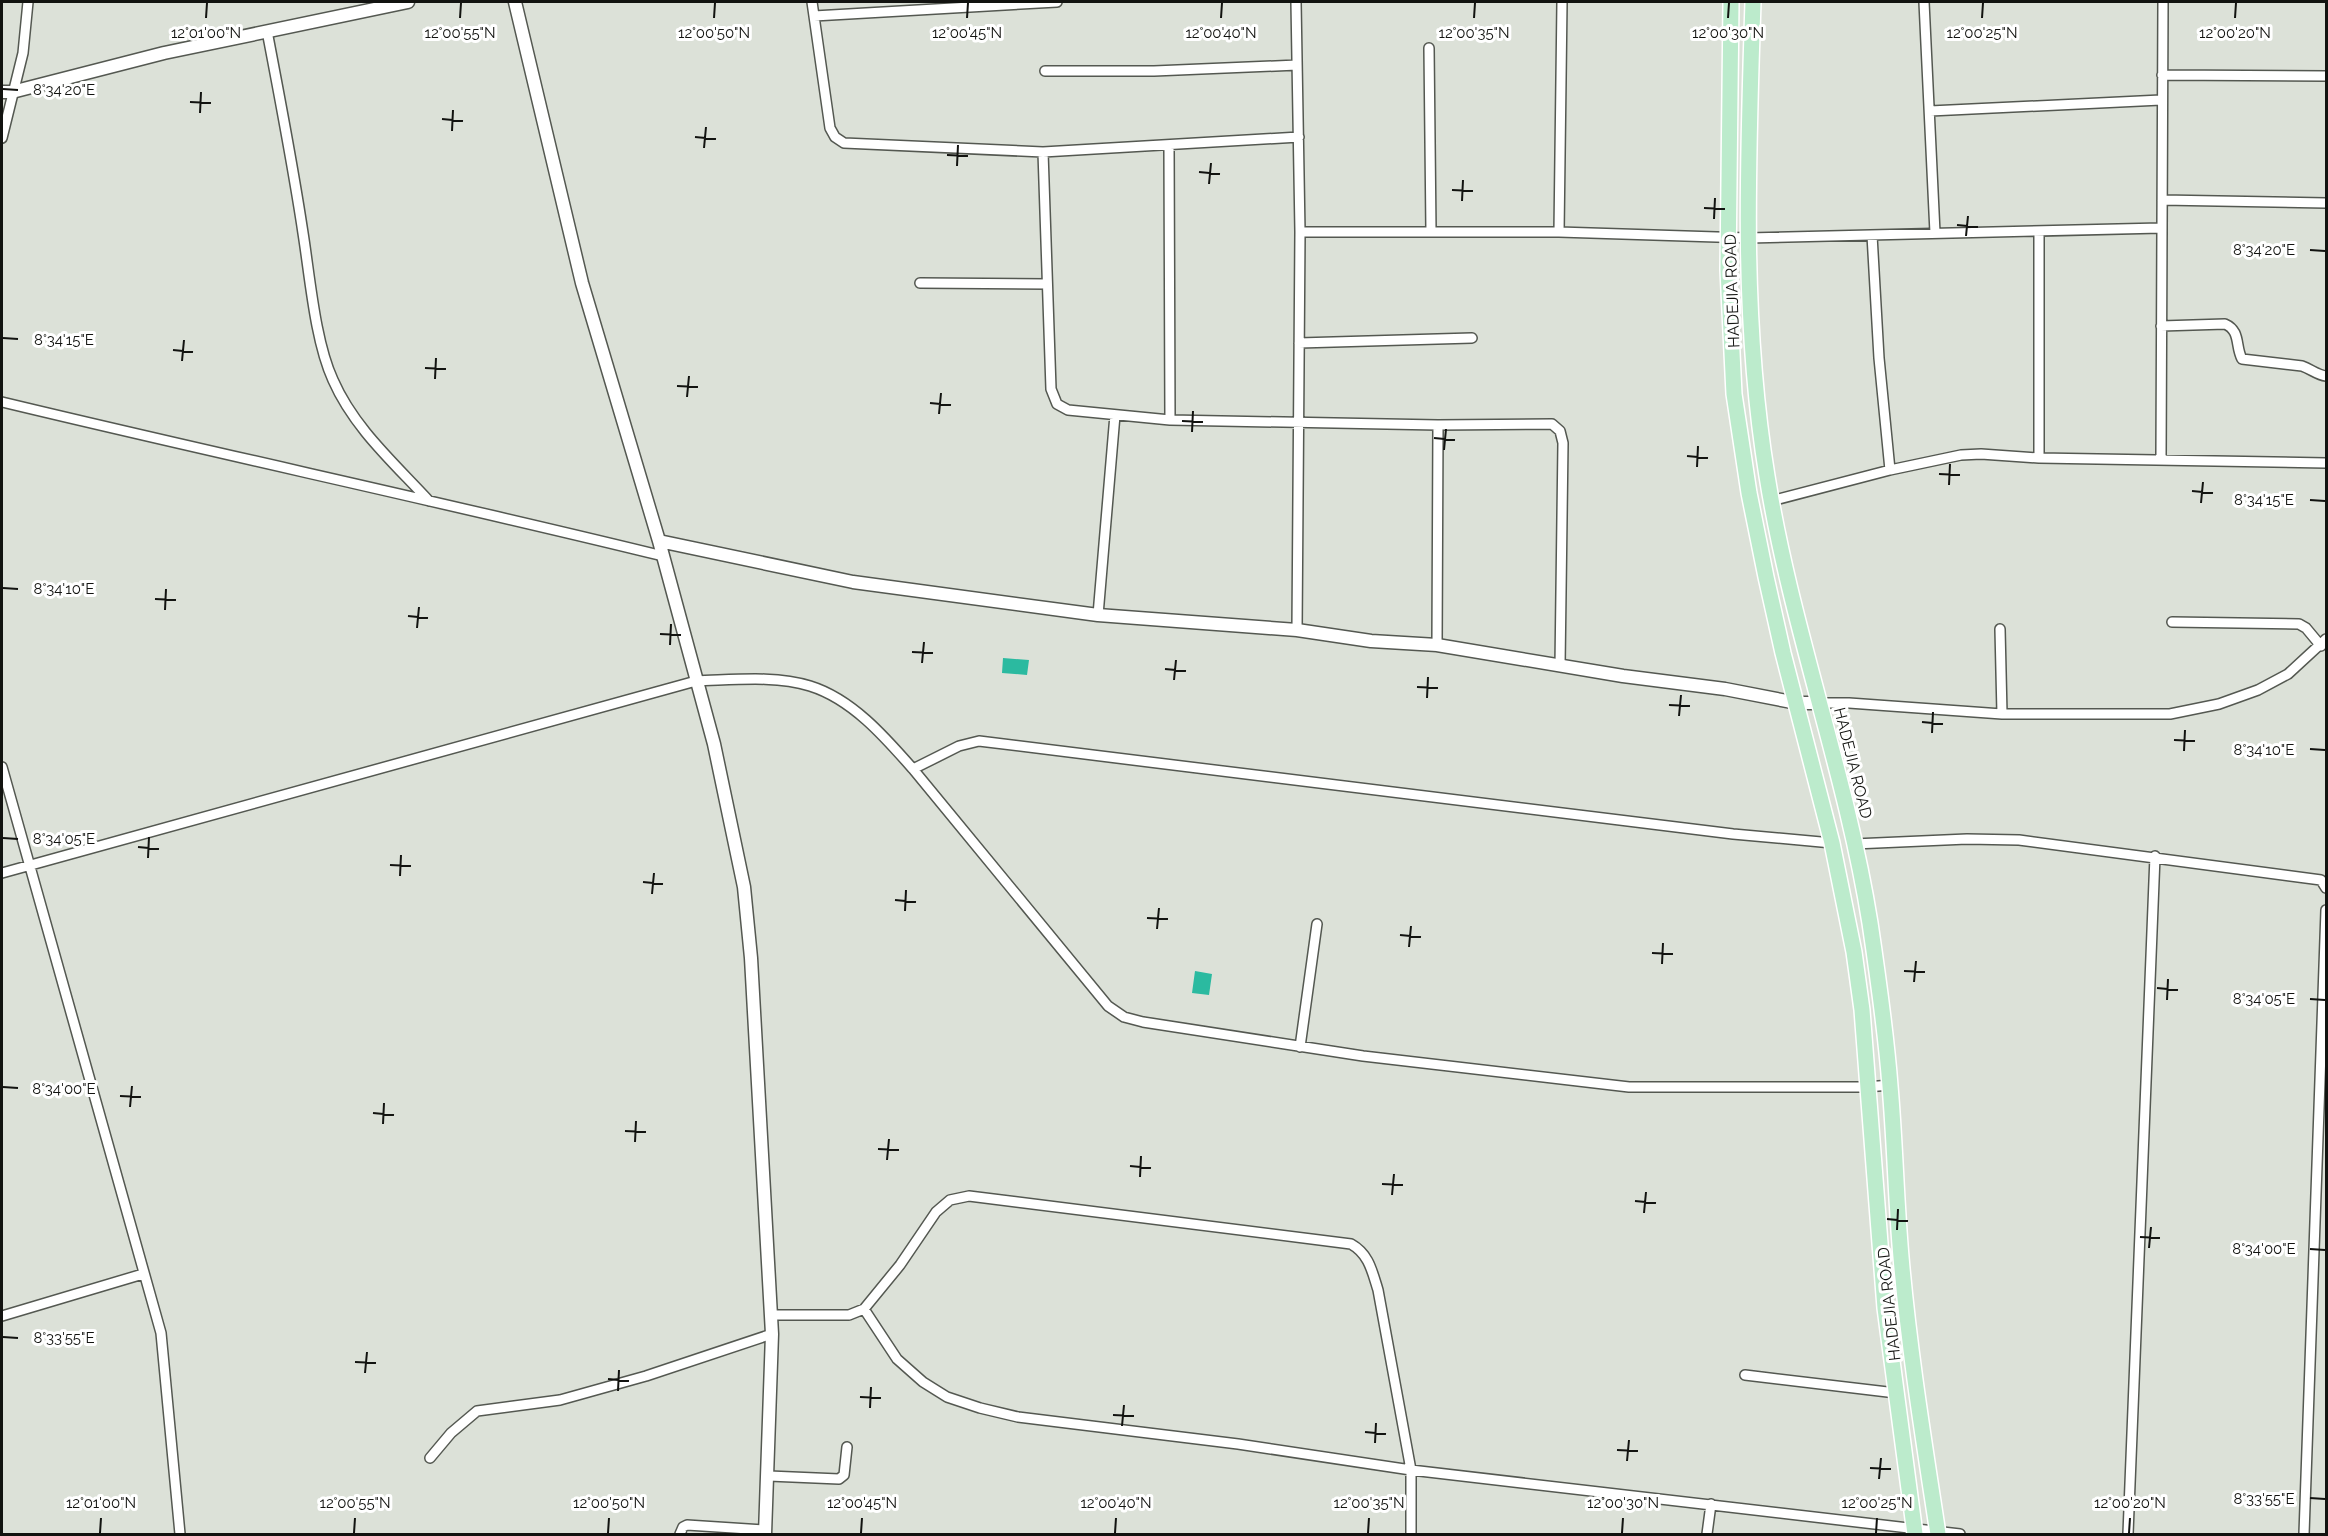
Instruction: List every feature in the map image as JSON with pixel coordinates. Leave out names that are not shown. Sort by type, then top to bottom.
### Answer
[{"type":"main road","name":"HADEJIA ROAD","points":[[1731,2],[1728,238],[1729,313],[1734,394],[1749,493],[1783,652],[1832,843],[1854,952],[1862,1010],[1885,1308],[1915,1532]]},
{"type":"main road","name":"HADEJIA ROAD","points":[[1753,2],[1748,238],[1752,354],[1757,406],[1771,501],[1854,844],[1876,963],[1890,1085],[1908,1324],[1938,1533]]},
{"type":"street","points":[[2,138],[7,92],[23,52],[28,2]]},
{"type":"street","points":[[7,92],[164,53],[408,2]]},
{"type":"street","points":[[515,2],[582,284],[659,541],[714,744],[744,887],[752,958],[772,1334],[769,1476],[765,1532],[687,1525],[683,1527],[680,1534]]},
{"type":"street","points":[[812,2],[830,128],[835,137],[844,143],[1043,152],[1299,137]]},
{"type":"street","points":[[814,16],[1058,2]]},
{"type":"street","points":[[1296,2],[1300,232],[1297,630]]},
{"type":"street","points":[[1560,232],[1562,2]]},
{"type":"street","points":[[1924,2],[1935,233]]},
{"type":"street","points":[[2161,459],[2163,2]]},
{"type":"street","points":[[267,31],[325,360],[332,379],[357,422],[429,501]]},
{"type":"street","points":[[1429,48],[1431,232]]},
{"type":"street","points":[[1044,71],[1154,71],[1297,65]]},
{"type":"street","points":[[2162,75],[2326,76]]},
{"type":"street","points":[[1930,111],[2161,100]]},
{"type":"street","points":[[1169,145],[1170,420]]},
{"type":"street","points":[[1043,152],[1051,389],[1057,404],[1068,410],[1170,420],[1438,425],[1552,424],[1560,431],[1563,443],[1560,666]]},
{"type":"street","points":[[2162,200],[2326,203]]},
{"type":"street","points":[[1300,232],[1560,232],[1748,238],[2161,228]]},
{"type":"street","points":[[2039,231],[2039,458]]},
{"type":"street","points":[[1872,235],[1890,470]]},
{"type":"street","points":[[920,283],[1047,284]]},
{"type":"street","points":[[2161,326],[2225,324],[2232,327],[2236,334],[2242,359],[2250,362],[2302,366],[2326,376]]},
{"type":"street","points":[[1299,343],[1473,338]]},
{"type":"street","points":[[2,402],[169,443],[663,556]]},
{"type":"street","points":[[1098,615],[1115,415]]},
{"type":"street","points":[[1437,645],[1438,425]]},
{"type":"street","points":[[1771,501],[1890,470],[1961,455],[2326,463]]},
{"type":"street","points":[[659,541],[853,582],[1098,615],[1297,630],[1371,641],[1437,645],[1560,666],[1725,689],[1797,703],[1849,703],[2002,714],[2170,714],[2219,704],[2258,690],[2288,674],[2324,643],[2299,624],[2172,622]]},
{"type":"street","points":[[2000,629],[2002,714]]},
{"type":"street","points":[[2,873],[696,681],[761,680],[810,686],[837,697],[883,735],[1108,1006],[1124,1017],[1143,1022],[1364,1056],[1629,1087],[1867,1087],[1890,1085]]},
{"type":"street","points":[[913,769],[959,746],[979,741],[1733,834],[1832,843]]},
{"type":"street","points":[[2,767],[161,1333],[180,1534]]},
{"type":"street","points":[[1854,844],[1966,839],[2019,840],[2155,856],[2321,880],[2326,888]]},
{"type":"street","points":[[2128,1534],[2155,856]]},
{"type":"street","points":[[2304,1534],[2326,910]]},
{"type":"street","points":[[1300,1047],[1317,924]]},
{"type":"street","points":[[771,1315],[849,1315],[864,1310],[900,1265],[936,1212],[950,1200],[969,1196],[1351,1244],[1362,1251],[1369,1263],[1378,1290],[1411,1470],[1411,1534]]},
{"type":"street","points":[[2,1316],[143,1274]]},
{"type":"street","points":[[864,1310],[897,1359],[923,1382],[947,1397],[1018,1417],[1238,1444],[1411,1470],[1711,1504],[1915,1532],[1960,1534]]},
{"type":"street","points":[[430,1458],[451,1433],[477,1411],[560,1400],[646,1376],[772,1334]]},
{"type":"street","points":[[1745,1375],[1896,1393]]},
{"type":"street","points":[[769,1476],[839,1479],[844,1475],[847,1448]]},
{"type":"street","points":[[1707,1534],[1711,1504]]},
{"type":"shaded area","points":[[1003,658],[1029,660],[1027,675],[1002,673]]},
{"type":"shaded area","points":[[1195,971],[1212,974],[1209,995],[1192,993]]}]
